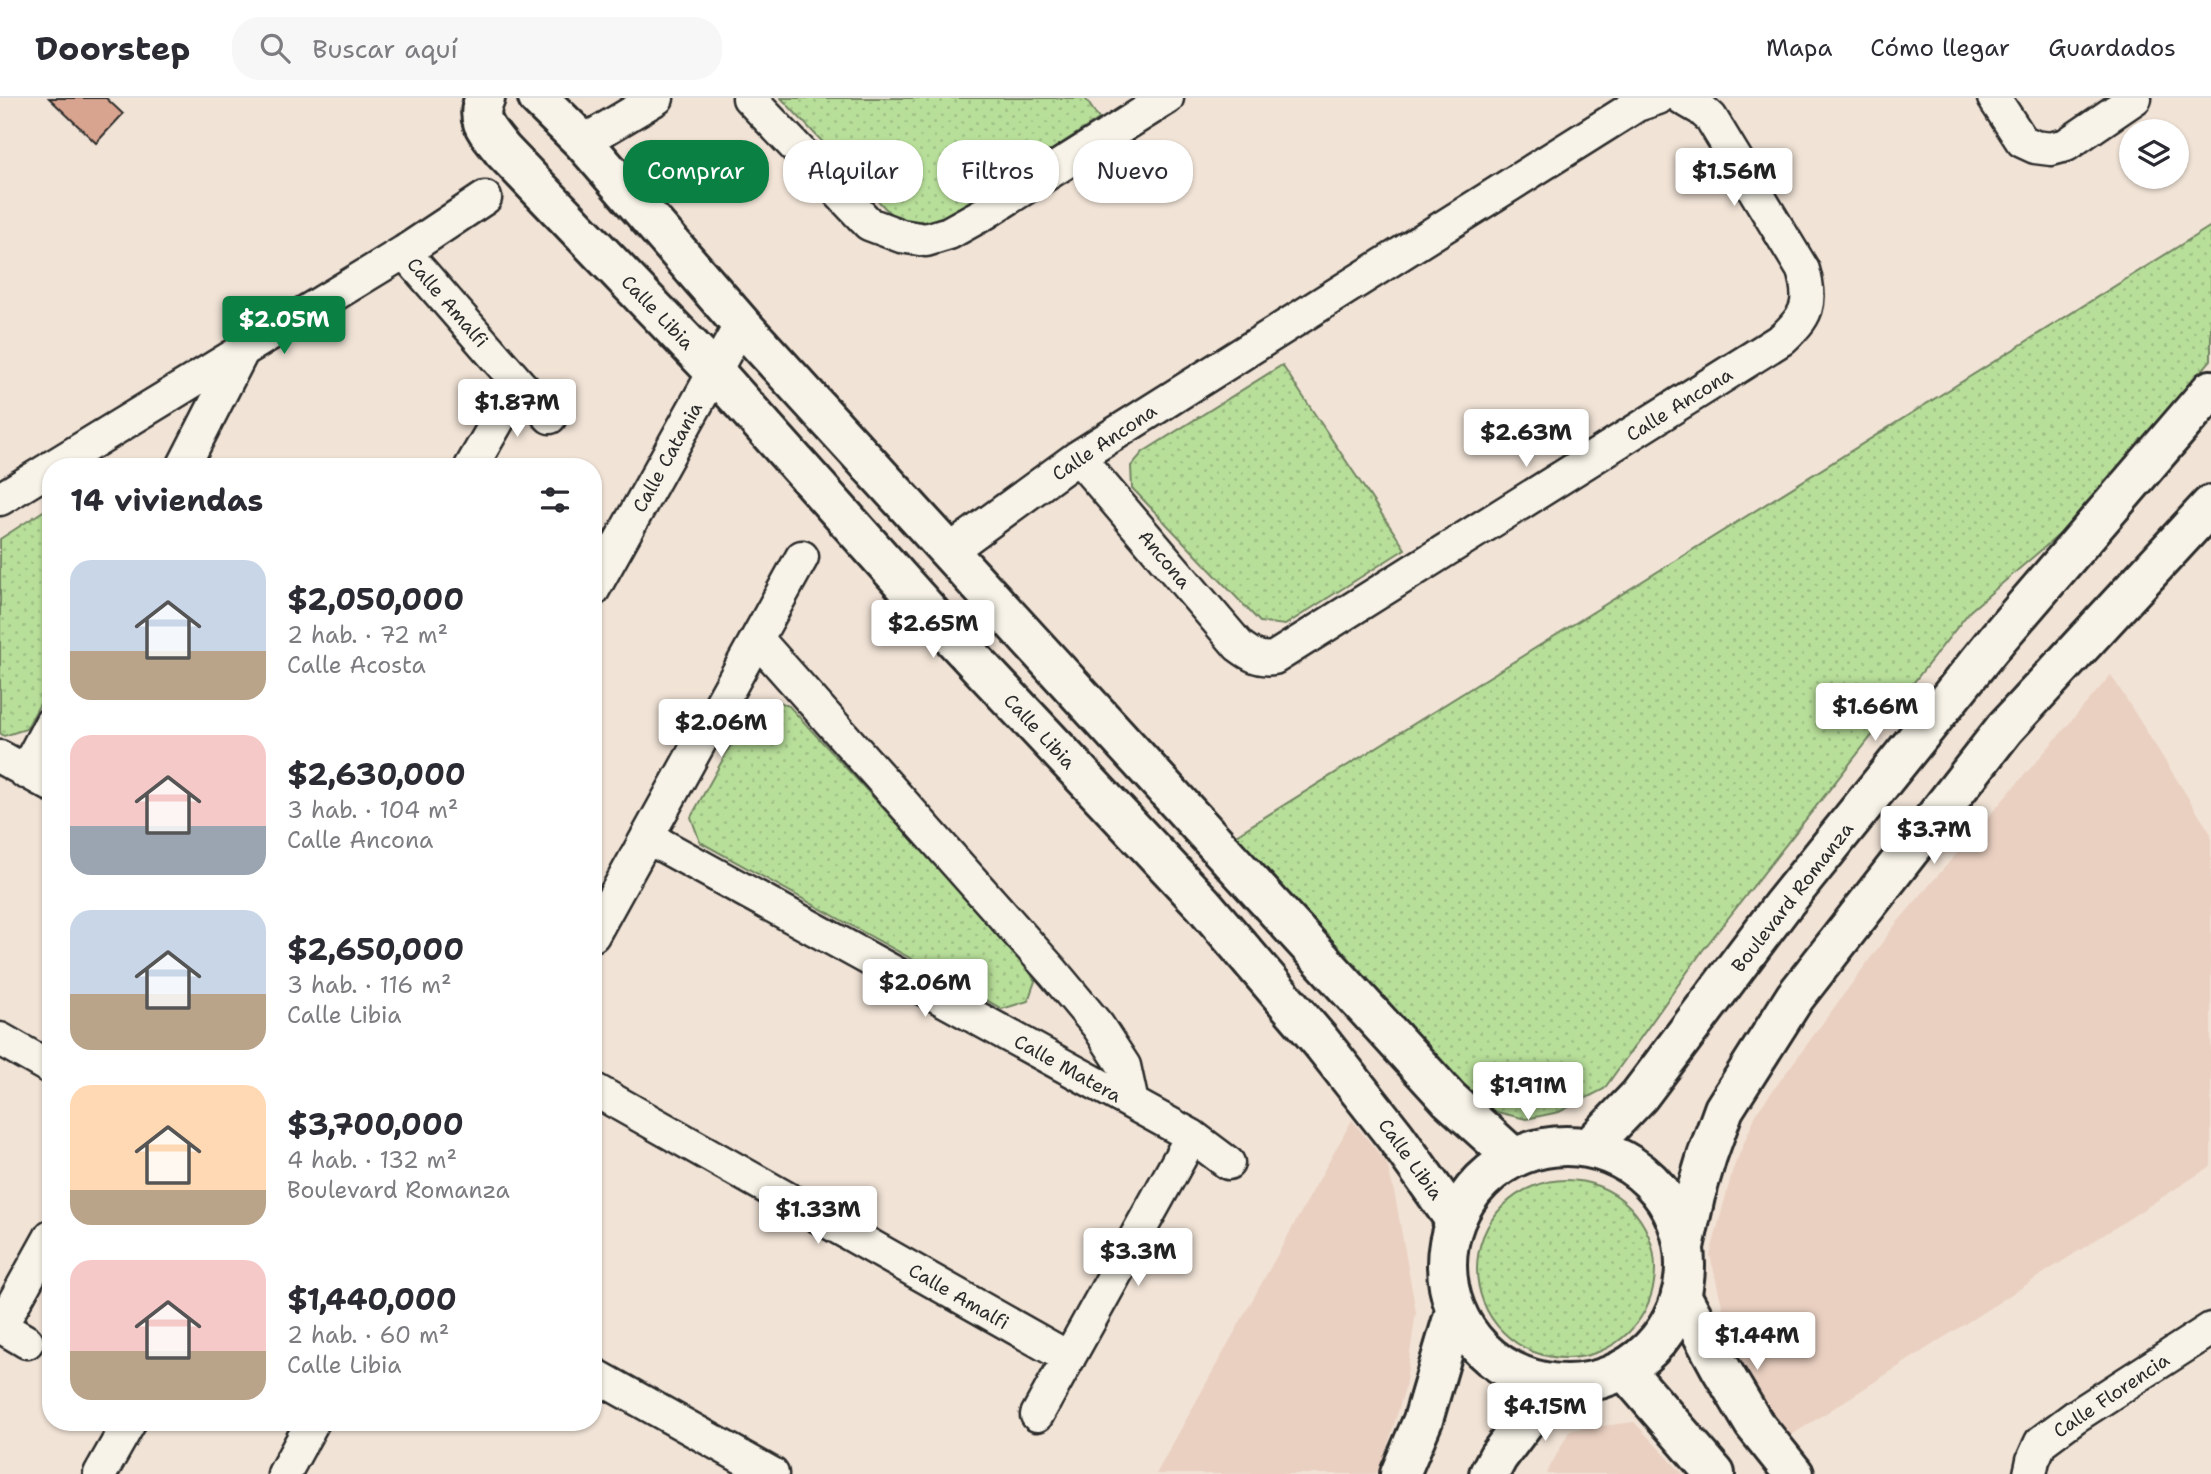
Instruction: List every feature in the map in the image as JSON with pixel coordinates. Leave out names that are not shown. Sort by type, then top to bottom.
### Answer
[{"type":"street","name":"Calle Libia","points":[[485,98],[480,108],[481,121],[503,151],[714,371],[938,622],[1203,904],[1321,1042],[1395,1136],[1455,1220]]},
{"type":"street","points":[[538,98],[583,142],[741,324],[1449,1099],[1513,1157]]},
{"type":"street","points":[[583,142],[657,98]]},
{"type":"street","points":[[749,98],[869,224],[901,236],[926,240],[949,233],[985,213],[1167,98]]},
{"type":"street","name":"Calle Ancona","points":[[948,552],[1079,457],[1637,105],[1658,98]]},
{"type":"street","name":"Calle Ancona","points":[[1254,657],[1274,658],[1782,340],[1796,325],[1806,310],[1809,290],[1803,270],[1710,118],[1682,98]]},
{"type":"street","points":[[1994,98],[2022,141],[2035,147],[2051,149],[2066,145],[2135,98]]},
{"type":"street","points":[[67,458],[404,252],[485,198]]},
{"type":"street","name":"Calle Amalfi","points":[[404,252],[550,416]]},
{"type":"street","name":"Calle Catania","points":[[602,574],[741,324]]},
{"type":"street","points":[[188,458],[243,350]]},
{"type":"street","points":[[476,458],[519,384]]},
{"type":"street","name":"Boulevard Romanza","points":[[1590,1147],[1639,1096],[1782,906],[1998,638],[2211,390]]},
{"type":"street","name":"Ancona","points":[[1079,457],[1239,646],[1254,657]]},
{"type":"street","points":[[0,499],[42,473]]},
{"type":"street","points":[[1684,1247],[1695,1196],[1724,1109],[1795,997],[2005,728],[2211,505]]},
{"type":"street","points":[[602,919],[802,557]]},
{"type":"street","points":[[757,639],[1098,1026],[1124,1066],[1132,1103]]},
{"type":"street","points":[[25,771],[42,740]]},
{"type":"street","name":"Calle Matera","points":[[647,837],[1192,1136],[1228,1163]]},
{"type":"street","points":[[0,1039],[42,1063]]},
{"type":"street","name":"Calle Amalfi","points":[[602,1094],[1069,1358]]},
{"type":"street","points":[[1037,1415],[1192,1136]]},
{"type":"street","points":[[1551,1146],[1590,1147],[1624,1160],[1652,1182],[1674,1212],[1684,1247],[1685,1271],[1681,1295],[1669,1325],[1649,1350],[1624,1369],[1596,1381],[1566,1385],[1532,1380],[1500,1365],[1474,1341],[1455,1311],[1447,1281],[1447,1250],[1455,1220],[1469,1194],[1489,1173],[1513,1157],[1551,1146]]},
{"type":"street","points":[[9,1331],[42,1256]]},
{"type":"street","points":[[1681,1295],[1748,1415],[1794,1474]]},
{"type":"street","points":[[1400,1474],[1423,1420],[1455,1311]]},
{"type":"street","name":"Calle Florencia","points":[[2030,1474],[2041,1441],[2211,1329]]},
{"type":"street","points":[[1624,1369],[1715,1474]]},
{"type":"street","points":[[602,1379],[772,1474]]},
{"type":"street","points":[[1489,1474],[1498,1457],[1525,1421],[1566,1385]]},
{"type":"street","points":[[100,1474],[124,1431]]},
{"type":"street","points":[[284,1474],[308,1431]]},
{"type":"shaded area","points":[[2111,675],[2211,834],[2211,1166],[1787,1438],[1730,1339],[1710,1255],[1733,1169],[1757,1112],[1895,925]]},
{"type":"shaded area","points":[[1352,1120],[1387,1164],[1416,1312],[1405,1388],[1384,1458],[1376,1474],[1156,1474]]},
{"type":"shaded area","points":[[1634,1422],[1683,1474],[1546,1474],[1570,1430]]},
{"type":"green space","points":[[781,98],[1085,98],[1099,119],[1059,145],[1059,140],[937,140],[937,203],[969,203],[926,231],[903,227],[880,203],[923,203],[923,140],[821,140]]},
{"type":"green space","points":[[2211,226],[2211,360],[2068,527],[1970,611],[1703,950],[1604,1089],[1559,1112],[1526,1119],[1493,1111],[1466,1095],[1228,840]]},
{"type":"green space","points":[[1282,365],[1405,549],[1285,625],[1260,622],[1132,488],[1131,466],[1143,452]]},
{"type":"green space","points":[[42,512],[42,700],[26,729],[4,736],[0,733],[0,539]]},
{"type":"green space","points":[[773,699],[789,706],[1024,961],[1035,981],[1028,1001],[1002,1009],[700,842],[691,817],[753,705]]},
{"type":"green space","points":[[1566,1180],[1600,1187],[1629,1206],[1648,1235],[1655,1269],[1648,1303],[1629,1332],[1600,1351],[1566,1358],[1532,1351],[1503,1332],[1484,1303],[1477,1269],[1484,1235],[1503,1206],[1532,1187]]},
{"type":"building","points":[[49,98],[106,98],[123,114],[96,143]]}]
